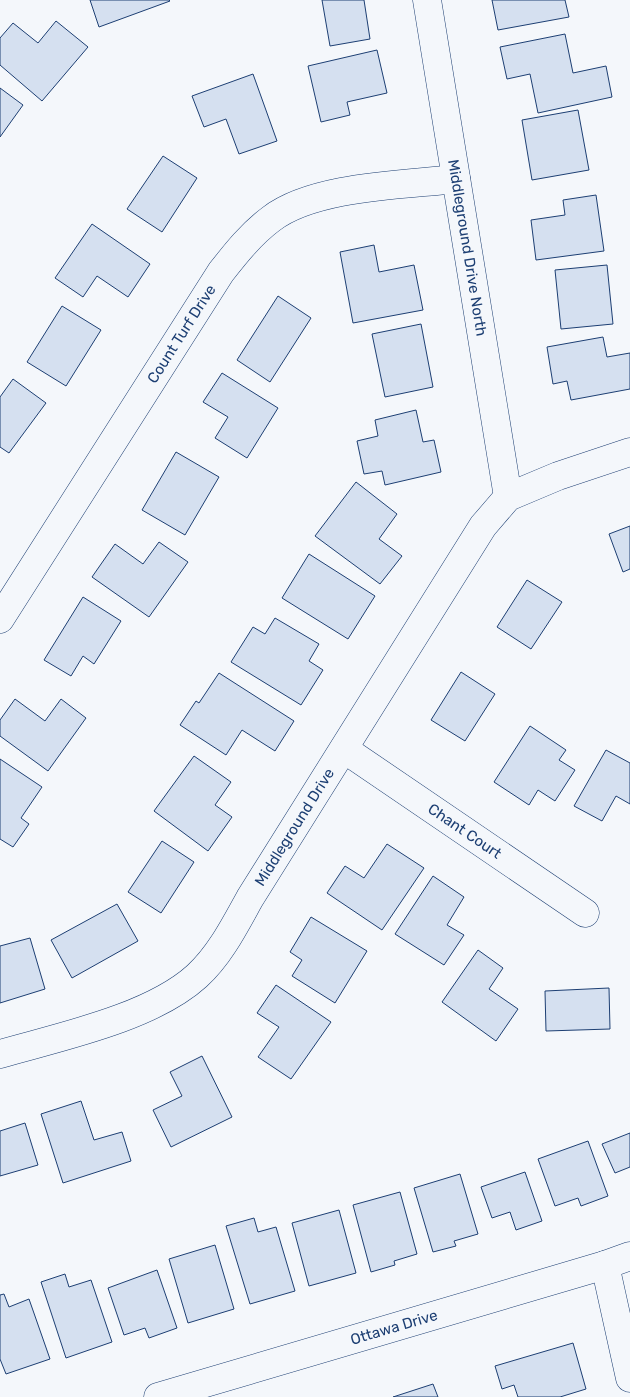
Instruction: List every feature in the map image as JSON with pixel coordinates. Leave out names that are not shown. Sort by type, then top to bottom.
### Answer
[{"type":"street","name":"Middleground Drive North","points":[[427,0],[508,497]]},
{"type":"street","name":"Count Turf Drive","points":[[0,619],[216,280],[244,242],[271,218],[303,202],[337,194],[456,179]]},
{"type":"street","points":[[508,497],[558,476],[630,452]]},
{"type":"street","name":"Middleground Drive","points":[[0,1054],[88,1029],[136,1012],[178,992],[198,975],[226,940],[250,898],[483,526],[508,497]]},
{"type":"street","name":"Chant Court","points":[[344,749],[585,913]]},
{"type":"street","points":[[618,1260],[630,1378]]},
{"type":"street","name":"Ottawa Drive","points":[[158,1397],[618,1260]]},
{"type":"building","points":[[90,0],[169,0],[170,1],[99,27]]},
{"type":"building","points":[[322,0],[364,0],[370,39],[330,46]]},
{"type":"building","points":[[492,0],[565,0],[569,17],[498,30]]},
{"type":"building","points":[[56,21],[88,47],[42,101],[0,65],[0,38],[13,23],[38,43]]},
{"type":"building","points":[[565,34],[573,73],[606,66],[612,97],[538,113],[530,74],[507,79],[500,47]]},
{"type":"building","points":[[377,50],[387,93],[347,102],[350,115],[321,122],[308,66]]},
{"type":"building","points":[[253,74],[277,141],[239,154],[226,119],[204,127],[192,96]]},
{"type":"building","points":[[0,88],[23,105],[0,137]]},
{"type":"building","points":[[578,110],[589,170],[532,180],[522,120]]},
{"type":"building","points":[[163,156],[197,178],[162,232],[127,209]]},
{"type":"building","points":[[596,195],[604,251],[536,260],[531,220],[565,215],[563,200]]},
{"type":"building","points":[[92,224],[150,264],[128,297],[97,276],[83,297],[55,278]]},
{"type":"building","points":[[374,245],[379,272],[414,265],[423,310],[353,323],[340,252]]},
{"type":"building","points":[[607,265],[613,324],[561,329],[555,270]]},
{"type":"building","points":[[278,296],[311,318],[270,382],[237,360]]},
{"type":"building","points":[[62,306],[101,330],[66,386],[27,362]]},
{"type":"building","points":[[421,324],[433,387],[385,397],[372,334]]},
{"type":"building","points":[[603,337],[607,357],[630,353],[630,389],[571,400],[567,381],[553,384],[547,347]]},
{"type":"building","points":[[222,373],[278,408],[247,458],[215,438],[228,417],[203,402]]},
{"type":"building","points":[[13,379],[46,403],[9,453],[0,447],[0,397]]},
{"type":"building","points":[[416,410],[423,442],[434,440],[441,472],[385,485],[382,471],[364,474],[357,441],[378,436],[375,420]]},
{"type":"building","points":[[176,452],[219,477],[185,535],[142,510]]},
{"type":"building","points":[[356,482],[397,514],[379,539],[402,556],[380,584],[315,536]]},
{"type":"building","points":[[630,526],[630,569],[623,572],[609,534]]},
{"type":"building","points":[[159,542],[188,562],[149,617],[92,577],[115,544],[143,564]]},
{"type":"building","points":[[309,554],[375,596],[348,639],[282,598]]},
{"type":"building","points":[[527,580],[562,602],[531,649],[497,627]]},
{"type":"building","points":[[83,597],[121,621],[94,664],[83,656],[71,676],[44,660]]},
{"type":"building","points":[[275,618],[319,644],[309,661],[323,670],[301,705],[231,662],[253,627],[265,634]]},
{"type":"building","points":[[461,672],[495,694],[465,741],[431,720]]},
{"type":"building","points":[[219,673],[294,721],[275,751],[242,730],[226,755],[180,725],[196,701],[199,703]]},
{"type":"building","points":[[15,699],[45,721],[61,699],[86,718],[48,771],[0,736],[0,720]]},
{"type":"building","points":[[530,726],[566,750],[559,760],[575,770],[555,801],[538,790],[529,805],[494,782]]},
{"type":"building","points":[[606,750],[630,763],[630,804],[616,796],[602,821],[574,806]]},
{"type":"building","points":[[194,756],[231,782],[215,805],[232,817],[208,851],[154,811]]},
{"type":"building","points":[[0,759],[42,787],[21,818],[29,824],[13,847],[0,839]]},
{"type":"building","points":[[162,841],[194,862],[161,913],[128,892]]},
{"type":"building","points":[[387,844],[424,868],[382,930],[327,893],[345,866],[364,878]]},
{"type":"building","points":[[433,876],[464,897],[447,925],[464,935],[444,965],[395,934]]},
{"type":"building","points":[[117,904],[138,941],[72,978],[51,940]]},
{"type":"building","points":[[311,917],[367,951],[335,1003],[292,976],[302,960],[290,952]]},
{"type":"building","points":[[30,938],[45,989],[0,1003],[0,946]]},
{"type":"building","points":[[478,950],[503,968],[489,989],[518,1009],[496,1041],[442,1002]]},
{"type":"building","points":[[276,985],[331,1022],[291,1079],[258,1057],[279,1027],[257,1013]]},
{"type":"building","points":[[609,988],[610,1029],[546,1031],[545,991]]},
{"type":"building","points":[[202,1056],[232,1117],[171,1147],[153,1110],[182,1096],[170,1072]]},
{"type":"building","points":[[81,1101],[94,1140],[122,1132],[131,1161],[63,1183],[41,1114]]},
{"type":"building","points":[[25,1123],[38,1165],[0,1176],[0,1131]]},
{"type":"building","points":[[630,1133],[630,1167],[615,1173],[602,1144]]},
{"type":"building","points":[[588,1141],[608,1196],[581,1206],[578,1198],[555,1206],[538,1159]]},
{"type":"building","points":[[525,1172],[542,1221],[516,1230],[510,1212],[492,1218],[481,1187]]},
{"type":"building","points":[[460,1174],[478,1234],[454,1241],[456,1246],[433,1252],[414,1188]]},
{"type":"building","points":[[400,1192],[417,1254],[394,1261],[395,1265],[371,1272],[353,1205]]},
{"type":"building","points":[[339,1210],[356,1273],[309,1286],[292,1223]]},
{"type":"building","points":[[254,1218],[258,1232],[276,1227],[295,1291],[250,1304],[226,1226]]},
{"type":"building","points":[[215,1245],[234,1309],[188,1323],[169,1259]]},
{"type":"building","points":[[157,1270],[177,1328],[149,1338],[145,1328],[124,1335],[108,1288]]},
{"type":"building","points":[[65,1274],[69,1287],[91,1280],[112,1342],[66,1358],[41,1282]]},
{"type":"building","points":[[4,1294],[9,1307],[29,1299],[50,1359],[6,1374],[0,1359],[0,1295]]},
{"type":"building","points":[[573,1343],[586,1389],[560,1397],[518,1397],[514,1385],[502,1389],[495,1366]]},
{"type":"building","points":[[433,1384],[438,1397],[393,1397]]}]
